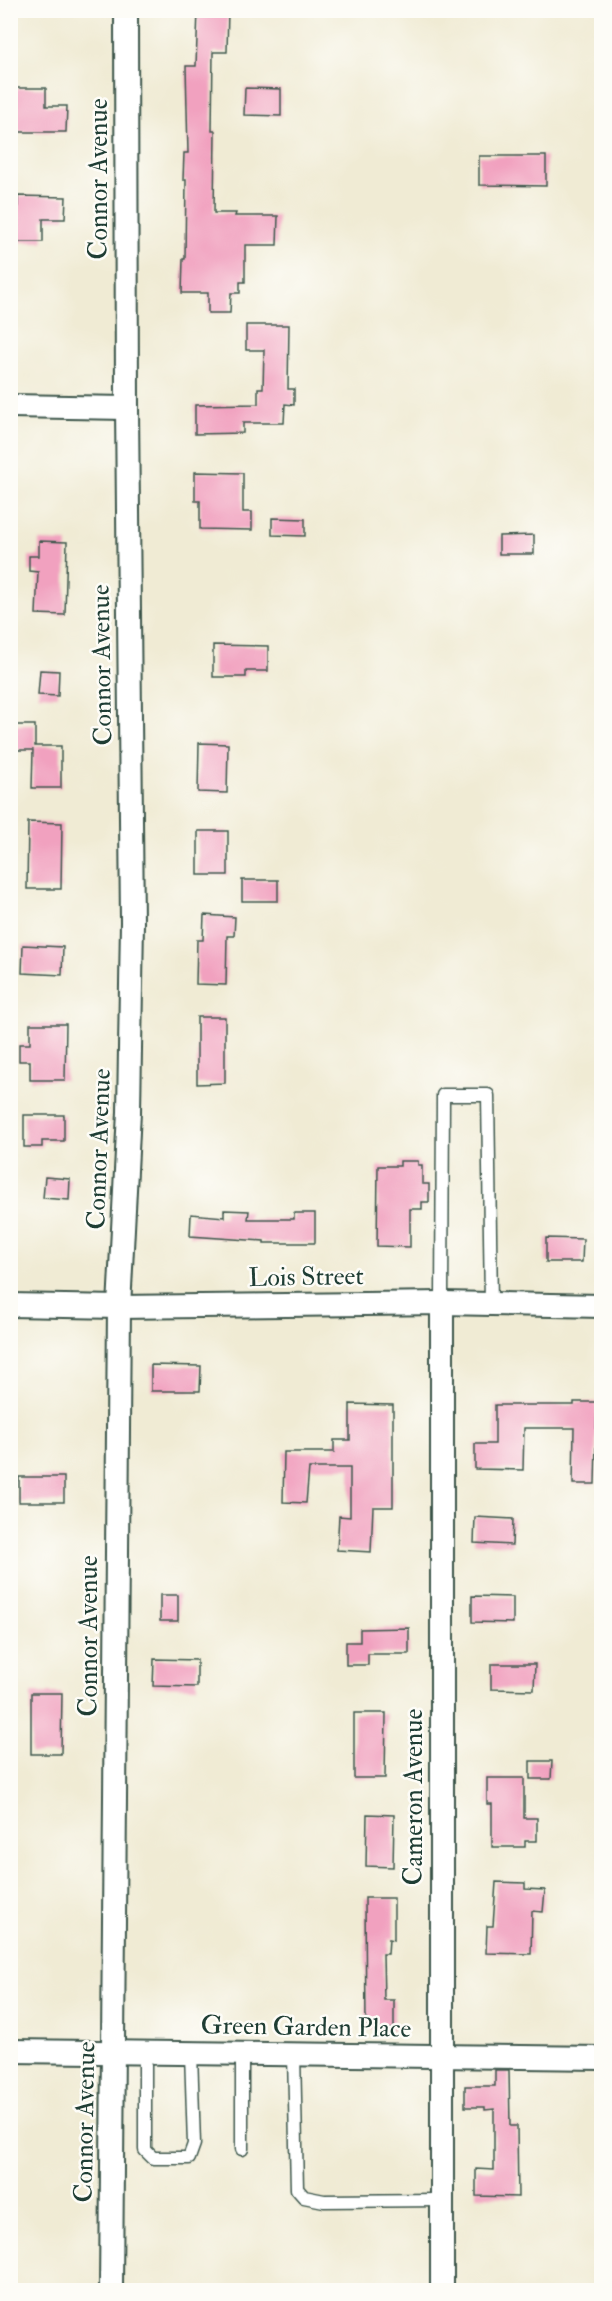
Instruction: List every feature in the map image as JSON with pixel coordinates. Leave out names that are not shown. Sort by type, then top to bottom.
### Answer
[{"type":"street","name":"Connor Avenue","points":[[111,2290],[120,1306],[129,1112],[132,922],[126,10]]},
{"type":"street","points":[[10,406],[127,408]]},
{"type":"street","name":"Cameron Avenue","points":[[442,1304],[442,2290]]},
{"type":"street","name":"Lois Street","points":[[10,1305],[491,1304],[602,1306]]},
{"type":"street","name":"Green Garden Place","points":[[10,2051],[602,2058]]},
{"type":"lane","points":[[442,1304],[443,1095],[488,1095],[491,1304]]},
{"type":"lane","points":[[145,2053],[145,2150],[153,2158],[189,2158],[194,2144],[192,2053]]},
{"type":"lane","points":[[242,2054],[242,2149]]},
{"type":"lane","points":[[294,2054],[297,2188],[304,2197],[324,2201],[441,2200]]},
{"type":"building","points":[[198,10],[228,10],[227,52],[213,52],[214,213],[236,213],[235,216],[278,216],[277,245],[245,245],[245,282],[240,282],[240,293],[231,293],[230,313],[208,313],[208,293],[182,293],[183,259],[185,259],[184,153],[188,153],[186,66],[196,66]]},
{"type":"building","points":[[16,88],[46,88],[46,106],[67,106],[66,132],[16,132]]},
{"type":"building","points":[[245,88],[281,89],[281,116],[244,115]]},
{"type":"building","points":[[479,156],[546,156],[546,186],[479,185]]},
{"type":"building","points":[[18,196],[66,197],[65,219],[43,219],[43,242],[17,242]]},
{"type":"building","points":[[246,325],[289,325],[288,389],[294,389],[294,405],[285,404],[284,423],[243,423],[243,433],[195,434],[195,405],[258,404],[258,388],[263,388],[264,350],[246,350]]},
{"type":"building","points":[[195,472],[243,473],[243,512],[252,512],[252,530],[200,529],[200,501],[195,501]]},
{"type":"building","points":[[272,518],[305,519],[305,536],[272,535]]},
{"type":"building","points":[[534,535],[534,554],[499,554],[499,536]]},
{"type":"building","points":[[39,541],[67,542],[65,615],[36,614],[38,572],[29,571],[29,556],[39,556]]},
{"type":"building","points":[[213,645],[268,646],[268,671],[246,671],[246,677],[213,677]]},
{"type":"building","points":[[40,670],[59,671],[58,696],[38,695]]},
{"type":"building","points":[[10,725],[35,725],[35,746],[61,746],[61,788],[32,788],[33,750],[10,750]]},
{"type":"building","points":[[199,743],[228,744],[227,793],[198,792]]},
{"type":"building","points":[[28,822],[62,823],[61,889],[27,889]]},
{"type":"building","points":[[198,831],[228,831],[228,875],[198,875]]},
{"type":"building","points":[[242,880],[278,880],[278,901],[242,901]]},
{"type":"building","points":[[204,915],[235,917],[234,936],[227,936],[226,985],[196,984],[197,940],[203,940]]},
{"type":"building","points":[[23,945],[63,947],[62,975],[22,973]]},
{"type":"building","points":[[197,1017],[225,1017],[225,1083],[197,1084]]},
{"type":"building","points":[[30,1024],[66,1024],[65,1080],[30,1080],[30,1061],[19,1061],[19,1044],[30,1044]]},
{"type":"building","points":[[24,1115],[64,1115],[64,1141],[42,1141],[42,1147],[24,1147]]},
{"type":"building","points":[[400,1161],[418,1161],[418,1165],[422,1165],[422,1184],[429,1184],[429,1202],[422,1202],[422,1209],[410,1209],[410,1247],[377,1246],[378,1166],[400,1166]]},
{"type":"building","points":[[45,1177],[70,1179],[69,1200],[43,1198]]},
{"type":"building","points":[[224,1210],[249,1211],[248,1219],[294,1219],[294,1213],[315,1213],[315,1243],[264,1243],[264,1241],[190,1236],[191,1214],[224,1217]]},
{"type":"building","points":[[546,1238],[583,1239],[582,1262],[546,1262]]},
{"type":"building","points":[[151,1365],[201,1366],[200,1391],[151,1391]]},
{"type":"building","points":[[574,1402],[597,1402],[595,1484],[573,1484],[574,1428],[524,1428],[523,1470],[475,1469],[475,1444],[495,1444],[495,1405],[574,1405]]},
{"type":"building","points":[[350,1404],[393,1405],[393,1507],[373,1507],[371,1552],[337,1550],[339,1516],[350,1517],[350,1468],[309,1468],[306,1503],[283,1502],[284,1452],[334,1452],[334,1440],[350,1440]]},
{"type":"building","points":[[19,1477],[64,1477],[64,1502],[19,1502]]},
{"type":"building","points":[[475,1517],[513,1519],[512,1545],[474,1543]]},
{"type":"building","points":[[160,1595],[178,1595],[178,1621],[160,1621]]},
{"type":"building","points":[[472,1596],[513,1597],[513,1623],[472,1622]]},
{"type":"building","points":[[409,1628],[409,1654],[368,1654],[368,1665],[346,1665],[346,1642],[360,1642],[360,1629]]},
{"type":"building","points":[[154,1659],[197,1660],[197,1687],[153,1686]]},
{"type":"building","points":[[491,1664],[535,1664],[534,1690],[491,1689]]},
{"type":"building","points":[[31,1693],[62,1693],[61,1754],[31,1754]]},
{"type":"building","points":[[354,1713],[386,1713],[385,1778],[354,1778]]},
{"type":"building","points":[[530,1761],[552,1761],[551,1779],[530,1779]]},
{"type":"building","points":[[487,1778],[524,1778],[524,1818],[537,1818],[537,1841],[525,1841],[525,1847],[492,1847],[492,1804],[487,1804]]},
{"type":"building","points":[[367,1814],[394,1815],[393,1867],[366,1866]]},
{"type":"building","points":[[496,1882],[525,1883],[525,1889],[545,1890],[543,1912],[532,1911],[531,1954],[486,1953],[487,1926],[493,1926]]},
{"type":"building","points":[[365,1898],[394,1898],[394,1940],[389,1939],[388,1954],[383,1954],[384,2000],[394,2000],[394,2029],[366,2029]]},
{"type":"building","points":[[495,2070],[509,2070],[510,2126],[517,2126],[518,2197],[476,2196],[476,2169],[494,2170],[494,2109],[465,2107],[465,2086],[495,2086]]}]
